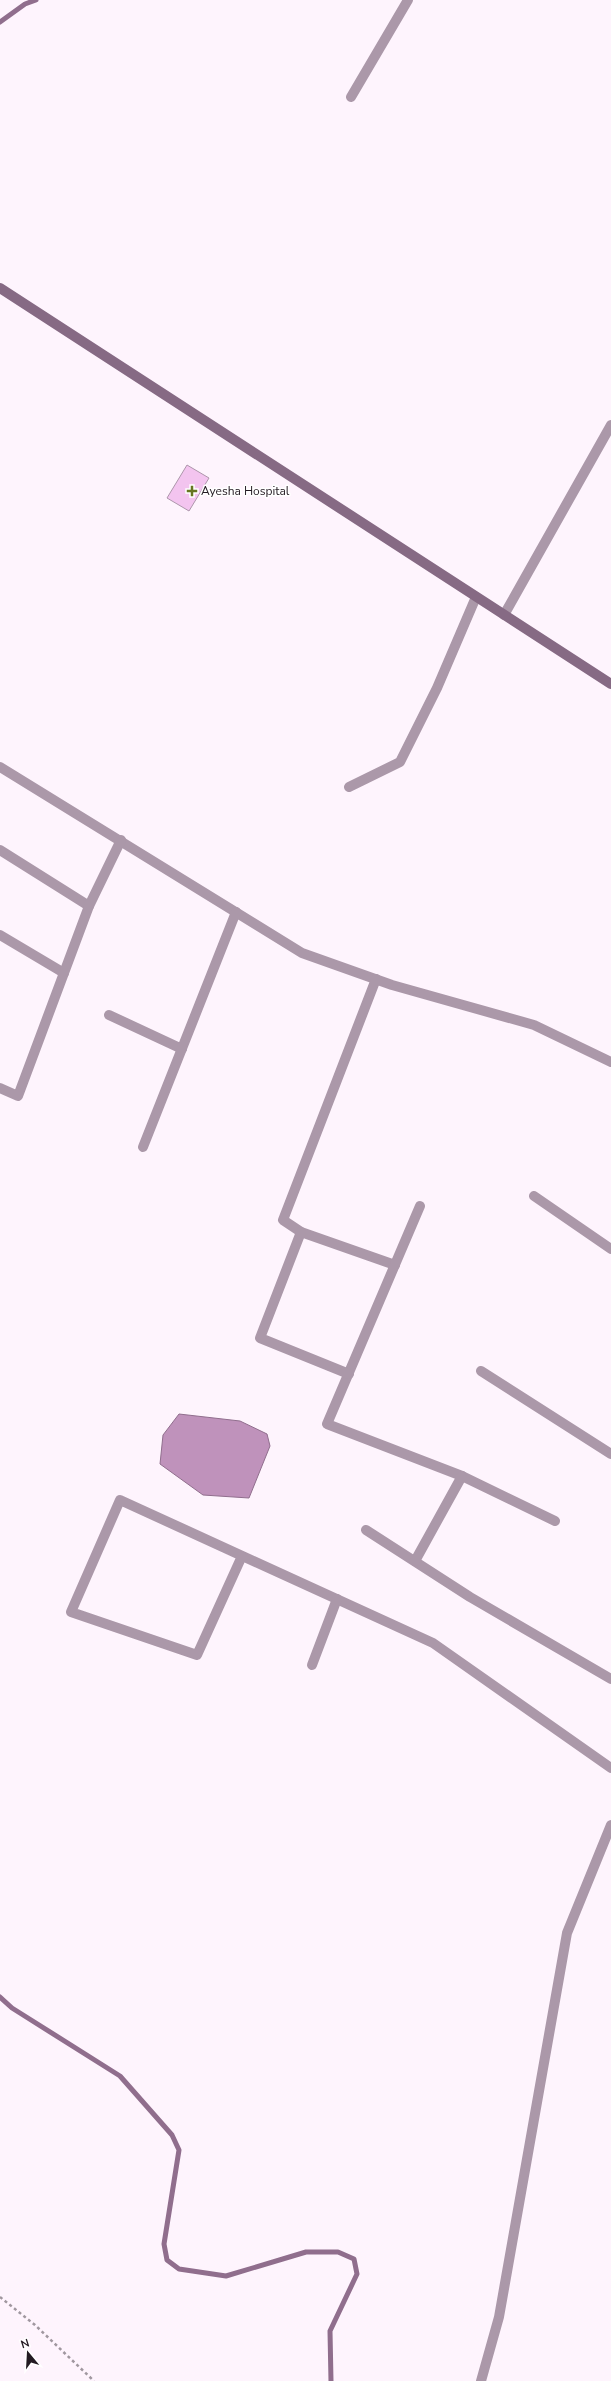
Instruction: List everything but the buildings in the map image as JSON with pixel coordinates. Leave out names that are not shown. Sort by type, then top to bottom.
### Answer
[{"type":"main road","points":[[0,288],[611,684]]},
{"type":"street","points":[[351,97],[408,0]]},
{"type":"street","points":[[504,615],[611,425]]},
{"type":"street","points":[[349,787],[400,762],[437,688],[476,597]]},
{"type":"street","points":[[0,767],[121,840],[302,953],[376,980],[534,1025],[611,1062]]},
{"type":"street","points":[[0,1088],[18,1096],[89,906],[121,840]]},
{"type":"street","points":[[0,850],[89,906]]},
{"type":"street","points":[[143,1147],[236,912]]},
{"type":"street","points":[[0,935],[64,973]]},
{"type":"street","points":[[376,980],[283,1220],[300,1232],[395,1265]]},
{"type":"street","points":[[109,1015],[182,1049]]},
{"type":"street","points":[[534,1196],[611,1249]]},
{"type":"street","points":[[420,1206],[327,1424],[462,1476],[555,1521]]},
{"type":"street","points":[[300,1232],[260,1338],[349,1374]]},
{"type":"street","points":[[480,1371],[611,1454]]},
{"type":"street","points":[[415,1561],[462,1476]]},
{"type":"street","points":[[242,1556],[197,1655],[71,1612],[120,1500],[433,1643],[611,1768]]},
{"type":"street","points":[[366,1530],[470,1597],[611,1679]]},
{"type":"street","points":[[312,1665],[337,1599]]},
{"type":"street","points":[[481,2381],[499,2317],[568,1933],[611,1825]]},
{"type":"path","points":[[0,2297],[35,2325],[94,2381]]},
{"type":"shaded area","points":[[179,1414],[240,1421],[267,1434],[270,1446],[249,1498],[203,1495],[160,1464],[163,1435]]},
{"type":"waterway","points":[[0,22],[25,4],[36,0]]},
{"type":"waterway","points":[[0,1997],[12,2008],[120,2076],[172,2135],[179,2150],[164,2244],[167,2260],[179,2269],[226,2276],[306,2252],[338,2252],[354,2259],[357,2274],[330,2331],[331,2381]]},
{"type":"place","name":"Ayesha Hospital","points":[[192,491]]}]
